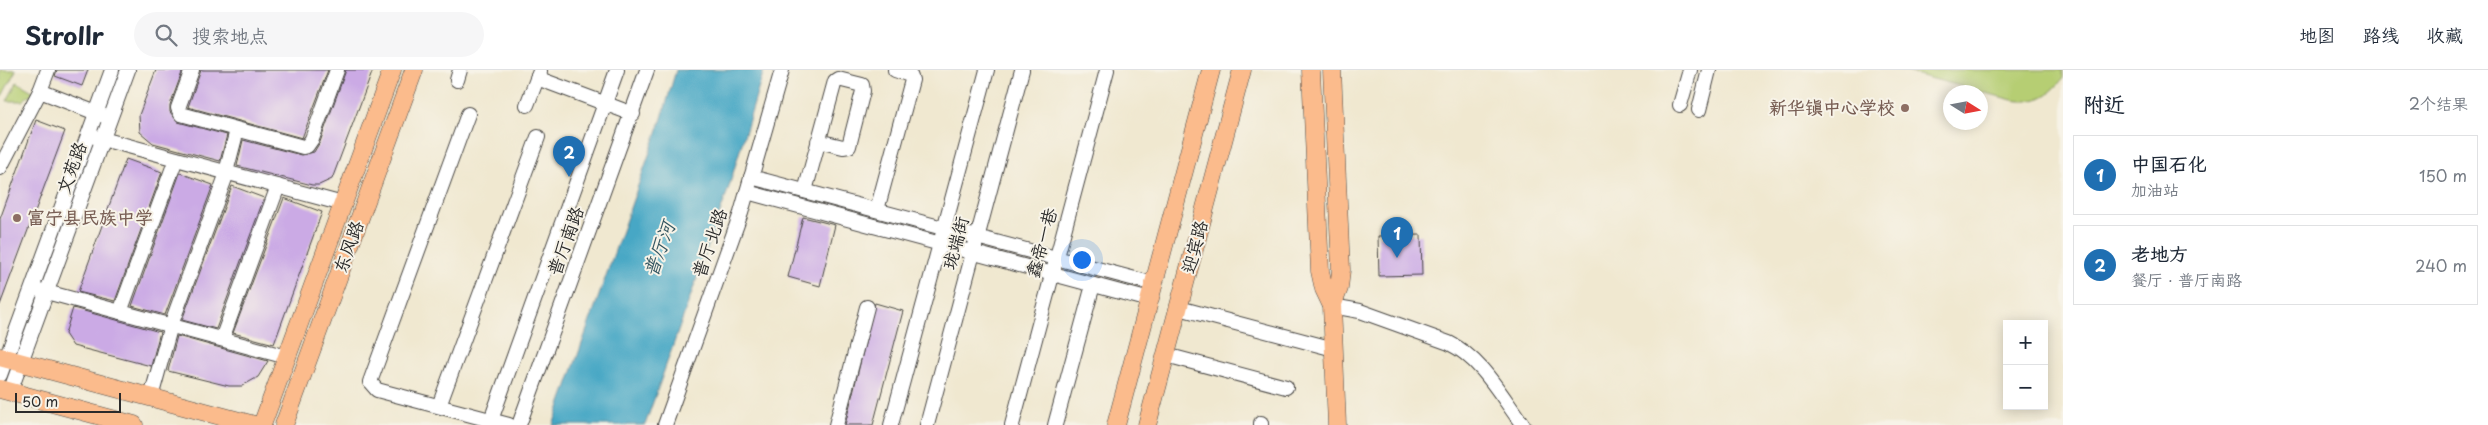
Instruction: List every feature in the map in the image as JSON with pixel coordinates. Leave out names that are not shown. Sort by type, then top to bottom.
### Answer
[{"type":"main road","name":"东风路","points":[[262,425],[392,70]]},
{"type":"main road","name":"东风路","points":[[284,425],[414,70]]},
{"type":"main road","name":"迎宾路","points":[[1116,425],[1212,70]]},
{"type":"main road","name":"迎宾路","points":[[1147,425],[1242,70]]},
{"type":"main road","points":[[1311,70],[1320,271],[1324,290],[1332,306],[1337,425]]},
{"type":"main road","points":[[1332,70],[1341,270],[1339,288],[1332,306]]},
{"type":"main road","points":[[7,363],[151,397],[254,425]]},
{"type":"main road","points":[[5,390],[134,425]]},
{"type":"street","points":[[0,168],[40,91],[48,70]]},
{"type":"street","name":"文苑路","points":[[5,390],[7,363],[32,288],[112,70]]},
{"type":"street","name":"文苑路","points":[[7,363],[46,292],[128,70]]},
{"type":"street","points":[[192,70],[178,112],[183,116],[299,147],[307,146],[312,139],[337,70]]},
{"type":"street","points":[[492,420],[617,70]]},
{"type":"street","name":"普厅南路","points":[[519,425],[633,114],[647,70]]},
{"type":"street","name":"普厅北路","points":[[665,425],[747,192],[782,70]]},
{"type":"street","points":[[877,210],[912,80],[910,74],[895,70]]},
{"type":"street","name":"珑端街","points":[[892,425],[987,70]]},
{"type":"street","name":"珑端街","points":[[927,425],[1022,70]]},
{"type":"street","name":"鑫帝一巷","points":[[1012,425],[1107,70]]},
{"type":"street","points":[[1680,105],[1690,70]]},
{"type":"street","points":[[1699,110],[1710,70]]},
{"type":"street","points":[[527,106],[538,74],[633,114]]},
{"type":"street","points":[[805,191],[818,141],[835,81],[838,79],[862,86],[864,91],[848,146],[843,147],[818,141]]},
{"type":"street","points":[[40,91],[104,116]]},
{"type":"street","points":[[468,114],[370,382],[377,390],[509,425]]},
{"type":"street","points":[[151,397],[171,325],[226,173],[237,130]]},
{"type":"street","points":[[88,136],[343,204]]},
{"type":"street","points":[[439,406],[538,137]]},
{"type":"street","points":[[120,312],[176,159]]},
{"type":"street","points":[[751,177],[1057,258],[1152,292]]},
{"type":"street","points":[[222,339],[278,186]]},
{"type":"street","points":[[747,192],[1093,285],[1152,292]]},
{"type":"street","points":[[1055,425],[1093,285]]},
{"type":"street","points":[[32,288],[287,356]]},
{"type":"street","points":[[1332,306],[1360,311],[1449,343],[1463,350],[1474,360],[1523,425]]},
{"type":"street","points":[[836,425],[867,307]]},
{"type":"street","points":[[1178,308],[1334,349]]},
{"type":"street","points":[[1166,355],[1286,387]]},
{"type":"green space","points":[[0,70],[16,70],[1,98],[0,97]]},
{"type":"green space","points":[[1900,70],[2063,70],[2063,78],[2053,90],[2041,98],[2027,101],[2012,100],[1988,94],[1988,85],[1956,85]]},
{"type":"green space","points":[[17,82],[34,92],[22,101],[7,101]]},
{"type":"water","name":"普厅河","points":[[676,70],[764,70],[728,190],[645,425],[553,425],[662,118]]},
{"type":"building","points":[[57,70],[88,70],[82,86],[55,76]]},
{"type":"building","points":[[156,70],[183,70],[170,105],[170,112],[178,122],[227,135],[220,161],[153,143],[140,132],[139,115]]},
{"type":"building","points":[[201,70],[328,70],[302,138],[188,107]]},
{"type":"building","points":[[346,70],[373,70],[332,179],[319,185],[312,185],[237,166],[243,140],[301,155],[314,152],[320,142]]},
{"type":"building","points":[[36,120],[65,131],[0,305],[0,219]]},
{"type":"building","points":[[126,159],[162,172],[115,301],[78,292]]},
{"type":"building","points":[[180,173],[213,185],[165,315],[132,306]]},
{"type":"building","points":[[232,186],[264,198],[216,329],[182,320]]},
{"type":"building","points":[[284,198],[322,212],[274,344],[233,333]]},
{"type":"building","points":[[803,217],[835,225],[820,286],[788,277]]},
{"type":"building","points":[[1421,235],[1422,275],[1379,276],[1378,236]]},
{"type":"building","points":[[875,303],[903,311],[873,425],[845,425]]},
{"type":"building","points":[[73,308],[160,332],[151,366],[73,346],[65,334]]},
{"type":"building","points":[[177,336],[268,361],[258,377],[242,386],[229,386],[168,371]]},
{"type":"place","name":"新华镇中心学校","points":[[1905,108]]},
{"type":"place","name":"老地方","points":[[569,177]]},
{"type":"place","name":"富宁县民族中学","points":[[17,218]]},
{"type":"place","name":"中国石化","points":[[1397,258]]}]
